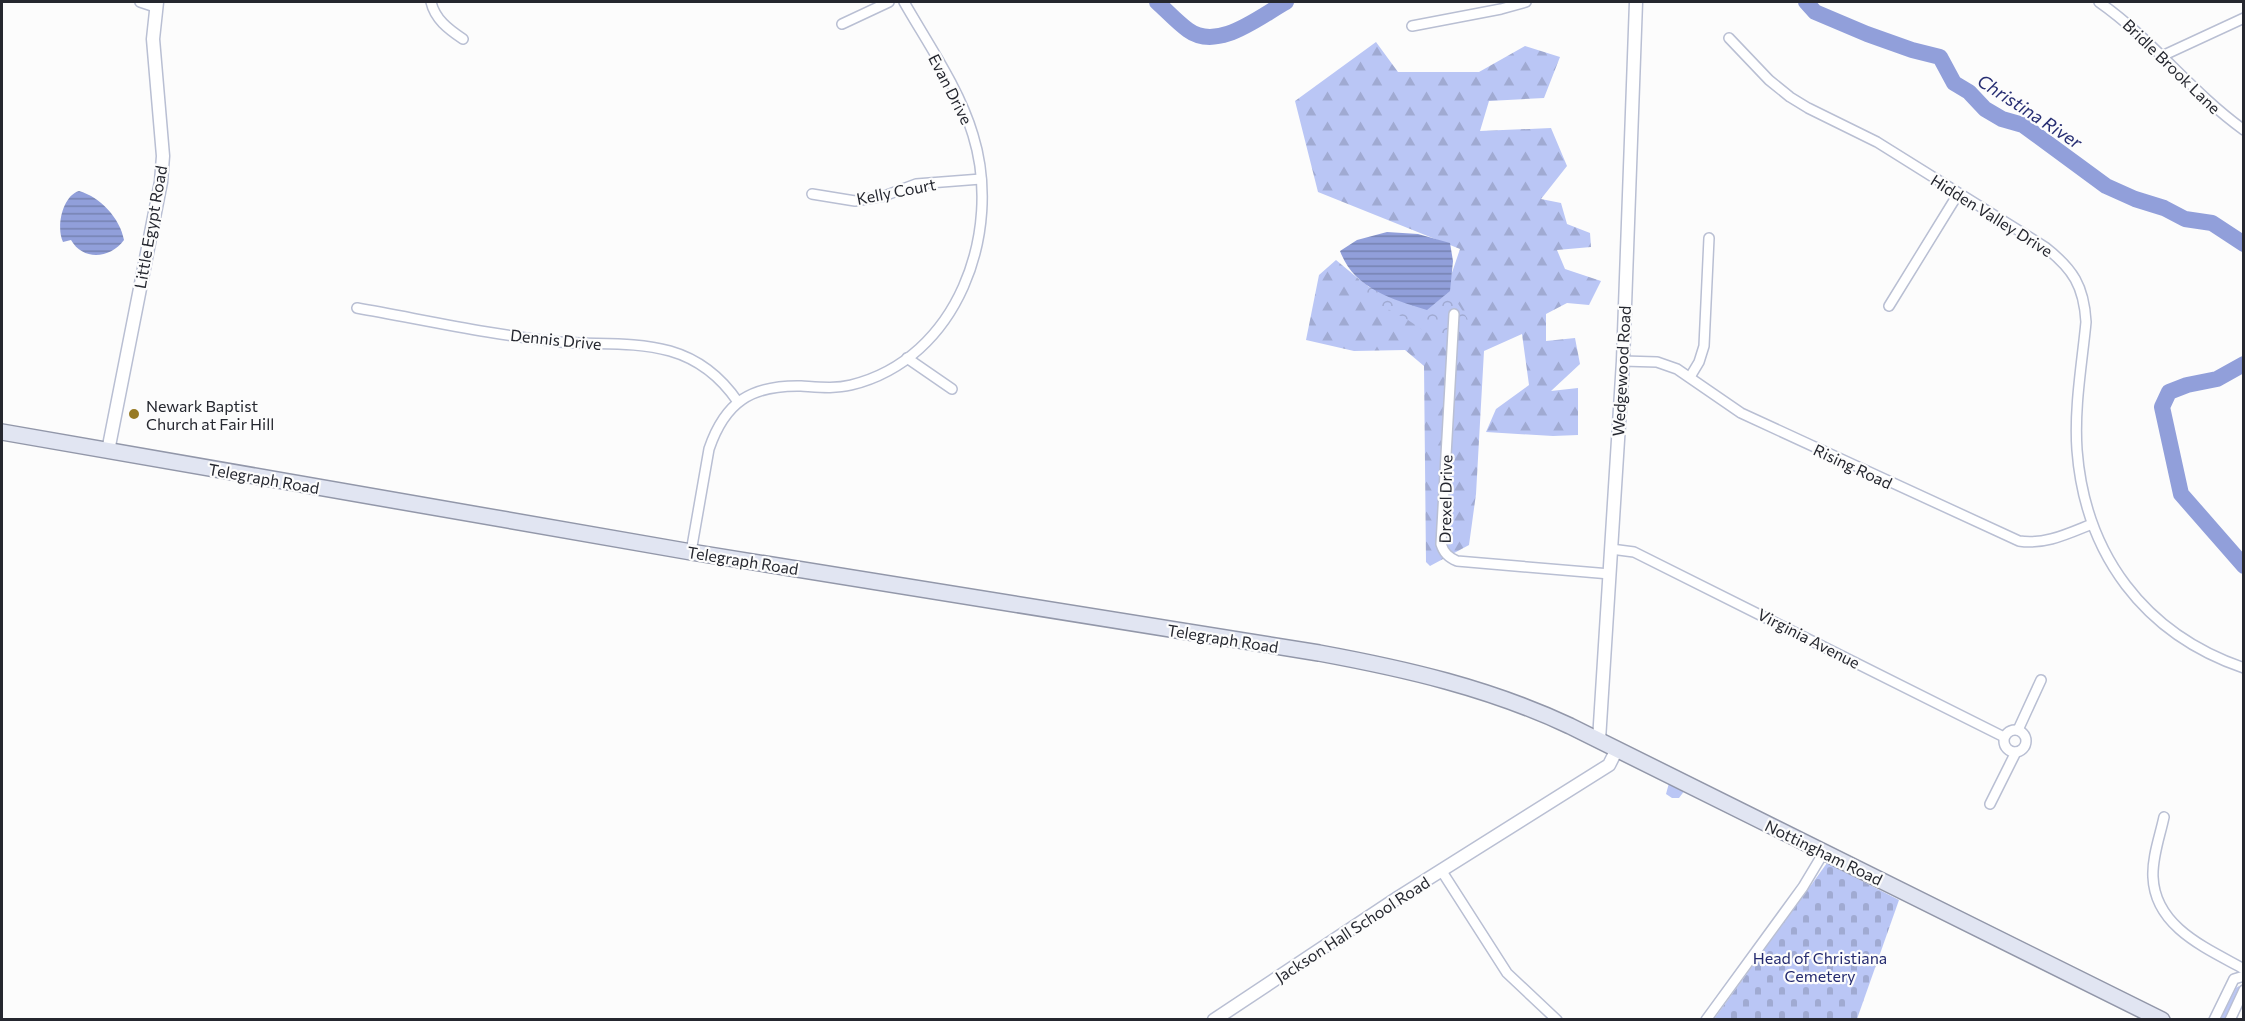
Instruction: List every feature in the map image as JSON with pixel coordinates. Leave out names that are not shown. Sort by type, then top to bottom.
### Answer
[{"type":"main road","name":"Telegraph Road","points":[[2,432],[691,552],[1319,653],[1406,670],[1484,691]]},
{"type":"main road","name":"Nottingham Road","points":[[1484,691],[1545,714],[1599,740],[2162,1020]]},
{"type":"street","points":[[140,2],[156,4]]},
{"type":"street","points":[[431,2],[432,8],[446,27],[462,39]]},
{"type":"street","points":[[842,24],[889,2]]},
{"type":"street","name":"Evan Drive","points":[[691,552],[708,449],[724,416],[738,402],[752,393],[776,387],[851,385],[889,370],[907,358],[942,324],[953,309],[973,267],[979,232],[981,179],[976,143],[960,101],[904,2]]},
{"type":"street","points":[[1412,26],[1526,2]]},
{"type":"street","name":"Wedgewood Road","points":[[1599,740],[1623,361],[1636,2]]},
{"type":"street","name":"Bridle Brook Lane","points":[[2099,2],[2122,18],[2202,96],[2244,130]]},
{"type":"street","name":"Little Egypt Road","points":[[108,451],[161,182],[163,156],[153,39],[156,4]]},
{"type":"street","points":[[2162,56],[2244,18]]},
{"type":"street","name":"Hidden Valley Drive","points":[[1729,38],[1769,80],[1790,97],[1877,142],[2045,247],[2073,273],[2085,306],[2086,322],[2077,412],[2077,450],[2092,524],[2119,577],[2148,611],[2182,640],[2202,652],[2244,668]]},
{"type":"street","name":"Kelly Court","points":[[812,194],[855,201],[884,196],[916,184],[981,179]]},
{"type":"street","points":[[1889,306],[1958,194]]},
{"type":"street","points":[[1690,377],[1699,362],[1704,346],[1709,238]]},
{"type":"street","name":"Dennis Drive","points":[[357,308],[561,342],[635,345],[669,350],[711,371],[726,384],[738,402]]},
{"type":"street","name":"Drexel Drive","points":[[1454,314],[1441,544],[1444,551],[1457,561],[1610,574]]},
{"type":"street","points":[[907,358],[952,390]]},
{"type":"street","name":"Rising Road","points":[[1623,361],[1667,364],[1749,417],[2019,541],[2035,542],[2053,539],[2092,524]]},
{"type":"street","name":"Virginia Avenue","points":[[1611,549],[1634,552],[2004,737],[2006,748],[2016,752]]},
{"type":"street","points":[[2018,730],[2041,680]]},
{"type":"street","points":[[2004,737],[2008,732],[2018,730]]},
{"type":"street","points":[[1990,804],[2016,752],[2023,749],[2026,742],[2024,735],[2018,730]]},
{"type":"street","name":"Jackson Hall School Road","points":[[1214,1020],[1441,870],[1608,765],[1617,749]]},
{"type":"street","points":[[2164,817],[2153,875],[2160,905],[2169,920],[2184,933],[2244,969]]},
{"type":"street","points":[[1706,1020],[1794,898],[1824,852]]},
{"type":"street","points":[[1441,870],[1507,973],[1557,1020]]},
{"type":"street","points":[[2214,1020],[2234,979],[2244,976]]},
{"type":"street","points":[[2230,1020],[2244,990]]},
{"type":"green space","points":[[1376,42],[1398,72],[1479,72],[1525,46],[1560,57],[1544,98],[1489,101],[1480,131],[1551,128],[1567,166],[1541,199],[1561,203],[1567,224],[1590,233],[1591,247],[1557,250],[1565,269],[1601,281],[1589,305],[1567,303],[1546,314],[1546,341],[1575,338],[1580,364],[1551,391],[1578,388],[1578,435],[1553,436],[1486,432],[1496,409],[1529,385],[1522,334],[1484,351],[1476,494],[1469,545],[1430,566],[1426,562],[1424,366],[1405,350],[1354,351],[1306,340],[1319,275],[1336,260],[1378,295],[1438,314],[1460,249],[1318,192],[1295,101]]},
{"type":"green space","points":[[1359,279],[1369,287],[1433,304],[1450,291],[1469,321],[1442,343],[1408,320],[1358,293]]},
{"type":"green space","points":[[1669,783],[1685,790],[1679,798],[1672,798],[1666,794]]},
{"type":"green space","name":"Head of Christiana Cemetery","points":[[1827,863],[1899,900],[1857,1019],[1714,1019]]},
{"type":"green space","points":[[2239,986],[2240,991],[2225,1019],[2220,1020],[2236,988]]},
{"type":"shaded area","points":[[79,191],[101,203],[114,216],[124,240],[112,251],[97,255],[89,254],[82,252],[71,240],[63,242],[60,229],[62,213],[68,199]]},
{"type":"shaded area","points":[[1387,232],[1418,234],[1450,243],[1453,261],[1450,291],[1427,310],[1376,291],[1355,275],[1346,264],[1340,251],[1357,240]]},
{"type":"waterway","name":"Christina River","points":[[1157,2],[1188,30],[1200,36],[1212,37],[1238,30],[1286,2]]},
{"type":"waterway","name":"Christina River","points":[[1806,2],[1815,12],[1867,34],[1940,57],[1954,83],[1969,92],[1985,109],[2002,119],[2023,125],[2106,186],[2135,199],[2164,208],[2185,219],[2212,223],[2244,244]]},
{"type":"waterway","name":"Christina River","points":[[2244,364],[2217,379],[2187,385],[2169,392],[2162,407],[2181,494],[2244,566]]},
{"type":"place","name":"Newark Baptist Church at Fair Hill","points":[[134,414]]}]
